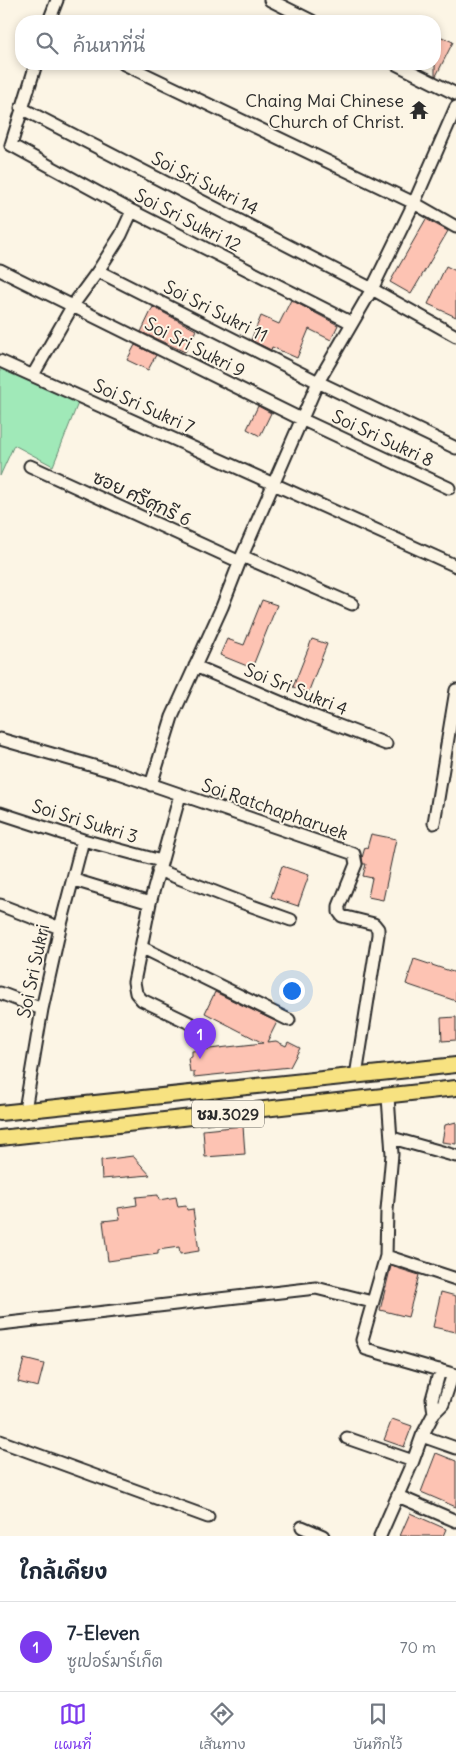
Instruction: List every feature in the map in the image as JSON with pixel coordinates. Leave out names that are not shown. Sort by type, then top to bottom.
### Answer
[{"type":"main road","name":"ชม.3029","points":[[0,1113],[456,1065]]},
{"type":"main road","name":"ชม.3029","points":[[0,1138],[388,1097],[456,1088]]},
{"type":"street","points":[[51,15],[57,0]]},
{"type":"street","points":[[270,0],[300,15]]},
{"type":"street","points":[[21,108],[34,70]]},
{"type":"street","points":[[137,70],[414,203],[456,227]]},
{"type":"street","points":[[408,70],[456,94]]},
{"type":"street","name":"Soi Sri Sukri 12","points":[[21,108],[11,145],[132,211],[352,323]]},
{"type":"street","name":"Soi Sri Sukri 14","points":[[21,108],[372,289],[456,336]]},
{"type":"street","points":[[151,785],[168,729],[194,666],[222,607],[301,419],[318,382],[372,289],[453,119],[456,108]]},
{"type":"street","points":[[33,375],[74,305],[121,235],[132,211]]},
{"type":"street","name":"Soi Sri Sukri 9","points":[[0,270],[301,419]]},
{"type":"street","name":"Soi Sri Sukri 11","points":[[98,271],[318,382],[456,448]]},
{"type":"street","name":"Soi Sri Sukri 7","points":[[0,361],[456,566]]},
{"type":"street","name":"Soi Sri Sukri 8","points":[[301,419],[450,488]]},
{"type":"street","name":"ซอย ศรีศุกรี 6","points":[[30,466],[241,559],[352,604]]},
{"type":"street","name":"Soi Sri Sukri 4","points":[[194,666],[308,714],[386,744]]},
{"type":"street","points":[[434,823],[456,690]]},
{"type":"street","name":"Soi Ratchapharuek","points":[[0,738],[118,774],[354,854],[356,864],[339,906],[339,912],[342,916],[374,924],[378,929],[356,1076]]},
{"type":"street","points":[[180,795],[159,866],[134,982],[136,992],[142,1000],[200,1028]]},
{"type":"street","name":"Soi Sri Sukri 3","points":[[0,813],[159,866],[238,901],[290,920]]},
{"type":"street","name":"Soi Sri Sukri","points":[[25,1110],[42,1009],[60,928],[83,840]]},
{"type":"street","points":[[74,880],[150,903]]},
{"type":"street","points":[[0,905],[60,928]]},
{"type":"street","points":[[141,947],[289,1020]]},
{"type":"street","points":[[0,993],[42,1009]]},
{"type":"street","points":[[380,1536],[422,1436],[434,1413],[442,1404],[454,1374],[366,1349],[362,1340],[386,1256],[392,1138],[388,1097]]},
{"type":"street","points":[[392,1138],[456,1156]]},
{"type":"street","points":[[386,1256],[456,1279]]},
{"type":"street","points":[[0,1324],[316,1288],[372,1302]]},
{"type":"street","points":[[434,1413],[432,1399],[440,1370]]},
{"type":"street","points":[[422,1436],[456,1448]]},
{"type":"street","points":[[347,1438],[413,1461]]},
{"type":"street","points":[[0,1441],[208,1517]]},
{"type":"street","points":[[398,1496],[456,1521]]},
{"type":"street","points":[[302,1527],[323,1536]]},
{"type":"green space","points":[[0,368],[78,403],[53,466],[14,445],[0,476]]},
{"type":"building","points":[[441,37],[453,42],[441,66]]},
{"type":"building","points":[[426,219],[448,231],[411,294],[390,282]]},
{"type":"building","points":[[446,266],[456,271],[456,317],[428,304]]},
{"type":"building","points":[[291,300],[338,325],[331,340],[309,329],[297,358],[272,347],[271,350],[251,340],[261,316],[279,324]]},
{"type":"building","points":[[153,307],[196,330],[185,352],[141,332]]},
{"type":"building","points":[[135,345],[156,355],[148,370],[127,360]]},
{"type":"building","points":[[258,406],[271,413],[260,436],[247,429]]},
{"type":"building","points":[[262,600],[277,605],[252,668],[220,655],[227,639],[244,645]]},
{"type":"building","points":[[312,639],[327,644],[308,693],[293,687]]},
{"type":"building","points":[[371,834],[396,839],[383,900],[368,897],[372,878],[363,876],[366,864],[363,864],[362,858]]},
{"type":"building","points":[[282,866],[309,875],[298,906],[271,897]]},
{"type":"building","points":[[414,959],[456,973],[456,1001],[406,984]]},
{"type":"building","points":[[215,992],[277,1022],[267,1042],[276,1041],[286,1046],[288,1042],[300,1048],[290,1067],[194,1077],[194,1072],[190,1072],[188,1058],[192,1057],[192,1051],[263,1043],[205,1013]]},
{"type":"building","points":[[456,1017],[456,1040],[442,1041],[441,1018]]},
{"type":"building","points":[[456,1122],[456,1144],[442,1142],[445,1125]]},
{"type":"building","points":[[243,1126],[245,1154],[205,1157],[203,1130]]},
{"type":"building","points":[[133,1156],[150,1175],[102,1179],[101,1160]]},
{"type":"building","points":[[158,1195],[159,1200],[176,1197],[178,1207],[186,1206],[187,1210],[193,1209],[199,1251],[180,1254],[179,1247],[158,1250],[158,1254],[108,1261],[103,1221],[120,1219],[118,1208],[137,1205],[136,1197]]},
{"type":"building","points":[[391,1266],[419,1275],[408,1317],[380,1310]]},
{"type":"building","points":[[441,1292],[456,1296],[456,1332],[433,1327]]},
{"type":"building","points":[[24,1359],[44,1364],[38,1387],[18,1382]]},
{"type":"building","points":[[392,1419],[412,1426],[404,1447],[384,1440]]},
{"type":"building","points":[[436,1453],[456,1461],[456,1507],[421,1492]]},
{"type":"building","points":[[410,1513],[446,1529],[443,1536],[400,1536]]},
{"type":"place","name":"Chaing Mai Chinese Church of Christ.","points":[[419,110]]},
{"type":"place","name":"7-Eleven","points":[[200,1059]]}]
